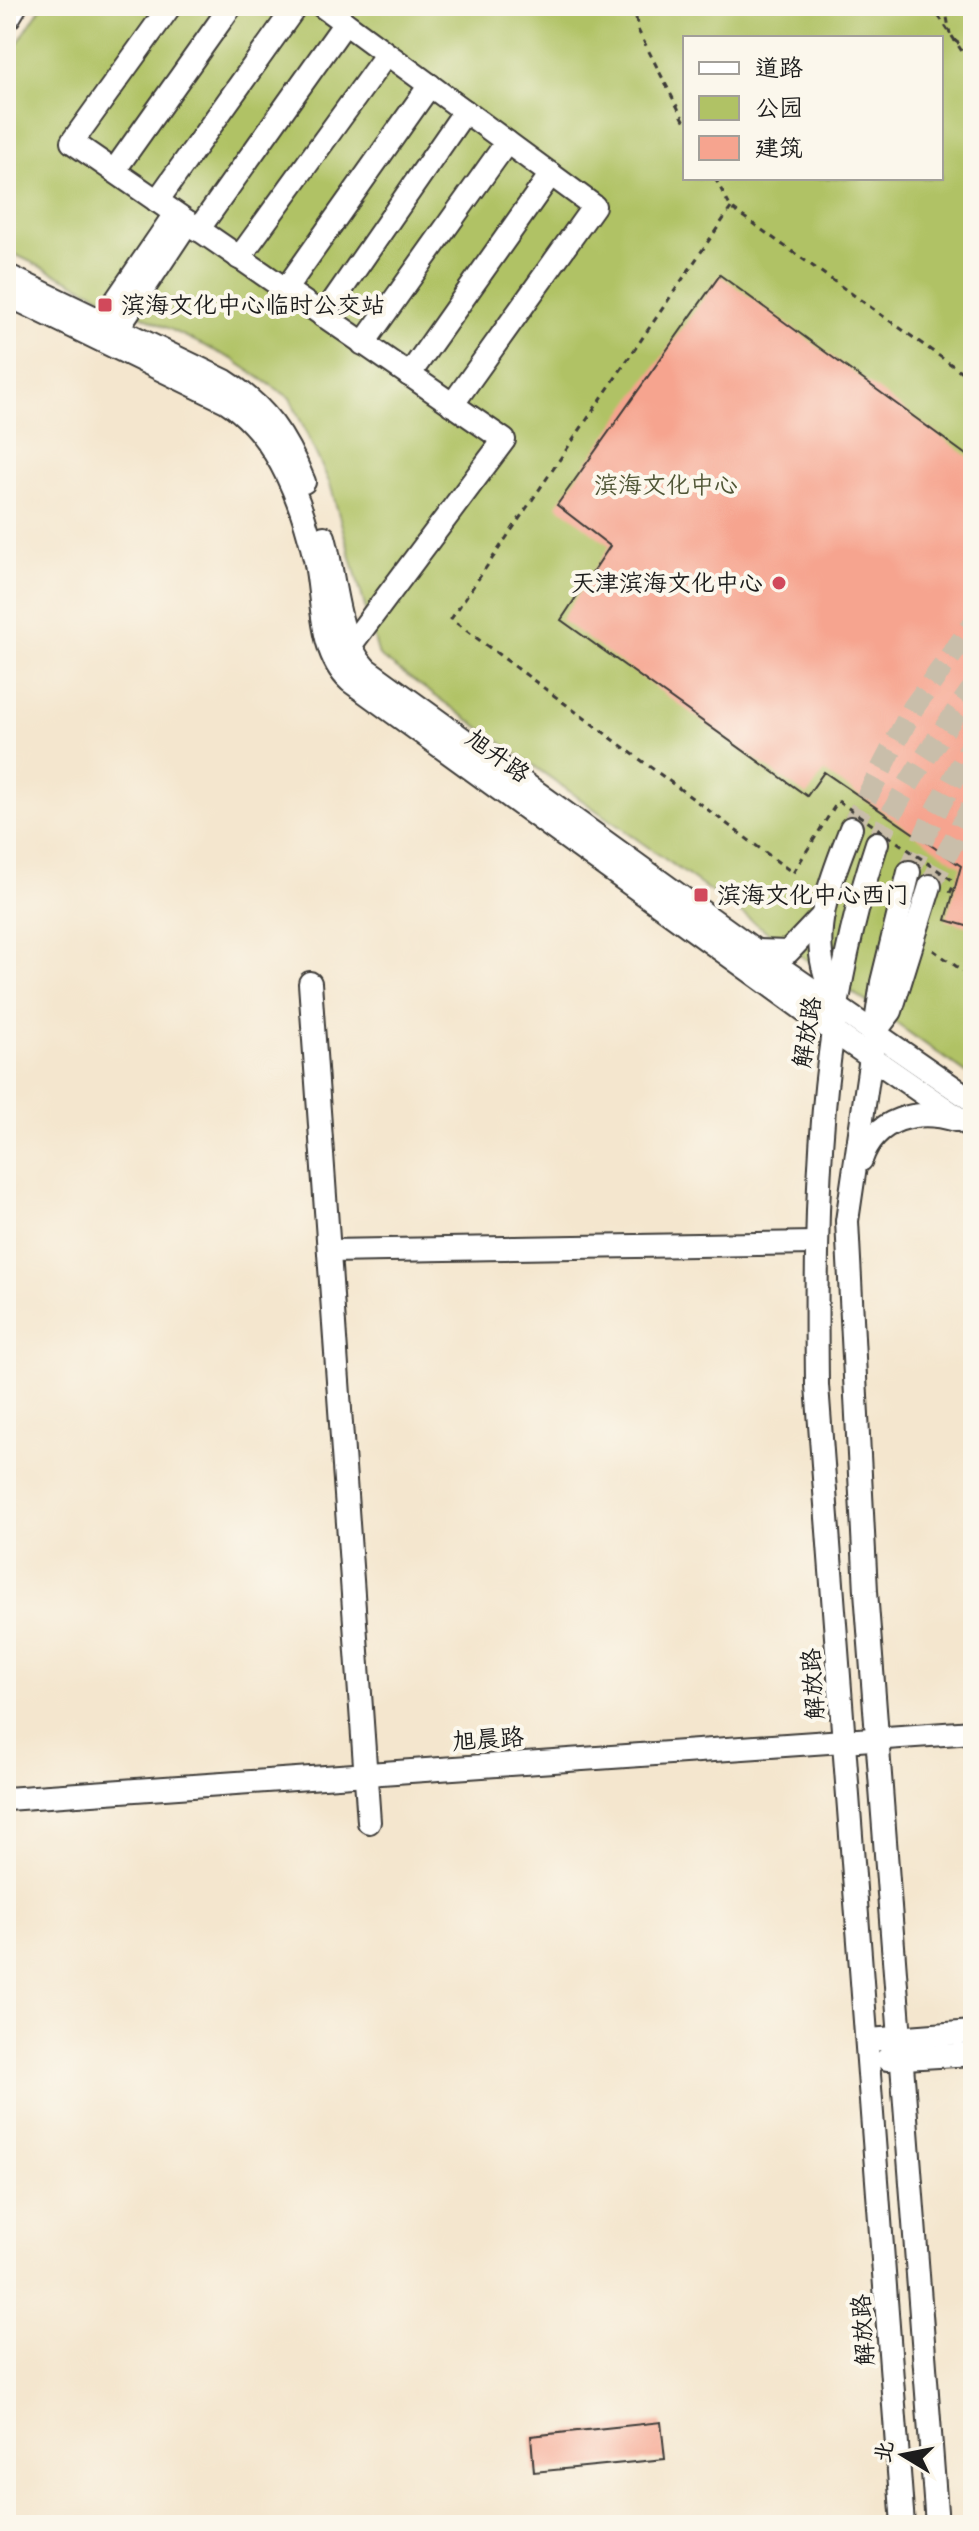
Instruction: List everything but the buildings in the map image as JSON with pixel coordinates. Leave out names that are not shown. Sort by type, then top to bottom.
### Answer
[{"type":"main road","points":[[6,16],[12,6]]},
{"type":"street","points":[[170,6],[72,142],[175,219],[239,258],[504,440],[342,656]]},
{"type":"street","points":[[114,171],[231,6]]},
{"type":"street","points":[[112,330],[296,6]]},
{"type":"street","points":[[322,6],[594,206],[452,405]]},
{"type":"street","points":[[175,219],[345,23]]},
{"type":"street","points":[[239,258],[386,55]]},
{"type":"street","points":[[285,290],[430,85]]},
{"type":"street","points":[[323,316],[465,111]]},
{"type":"street","points":[[363,344],[507,142]]},
{"type":"street","points":[[409,375],[551,174]]},
{"type":"street","points":[[6,275],[112,330]]},
{"type":"street","points":[[6,294],[112,330]]},
{"type":"street","name":"旭升路","points":[[112,330],[225,381],[252,398],[277,425],[293,455],[318,517],[342,656],[363,691],[833,1031],[971,1117]]},
{"type":"street","name":"旭升路","points":[[342,656],[366,669],[756,951],[875,1031],[971,1117]]},
{"type":"street","points":[[837,1007],[822,962],[823,915],[851,828]]},
{"type":"street","name":"解放路","points":[[877,843],[856,915],[837,1007],[818,1153],[815,1243],[817,1385],[903,2525]]},
{"type":"street","points":[[909,872],[891,940],[870,1055],[847,1221],[850,1328],[878,1737],[937,2525]]},
{"type":"street","points":[[875,1031],[891,1011],[940,890]]},
{"type":"street","points":[[756,951],[788,952],[823,915]]},
{"type":"street","points":[[310,983],[369,1822]]},
{"type":"street","points":[[852,1184],[865,1147],[888,1124],[924,1114],[971,1117]]},
{"type":"street","points":[[329,1251],[815,1243]]},
{"type":"street","name":"旭晨路","points":[[6,1799],[973,1732]]},
{"type":"street","points":[[901,2048],[973,2032]]},
{"type":"street","points":[[869,2050],[901,2048],[973,2054]]},
{"type":"path","points":[[634,6],[638,30],[683,118]]},
{"type":"path","points":[[932,6],[973,68]]},
{"type":"path","points":[[945,6],[950,37],[973,54]]},
{"type":"path","points":[[716,180],[731,208],[973,380]]},
{"type":"path","points":[[731,208],[451,619],[793,873],[838,801],[955,882],[940,890]]},
{"type":"path","points":[[924,944],[973,978]]},
{"type":"green space","name":"滨海文化中心","points":[[42,6],[973,6],[973,1078],[379,656],[330,484],[290,398],[232,359],[6,250],[6,61]]},
{"type":"tunnel","points":[[851,828],[913,708],[973,625]]},
{"type":"tunnel","points":[[877,843],[934,744],[973,688]]},
{"type":"tunnel","points":[[909,872],[932,819],[973,743]]},
{"type":"tunnel","points":[[930,886],[973,804]]},
{"type":"place","name":"滨海文化中心临时公交站","points":[[105,305]]},
{"type":"place","name":"天津滨海文化中心","points":[[779,583]]},
{"type":"place","name":"滨海文化中心西门","points":[[701,895]]}]
